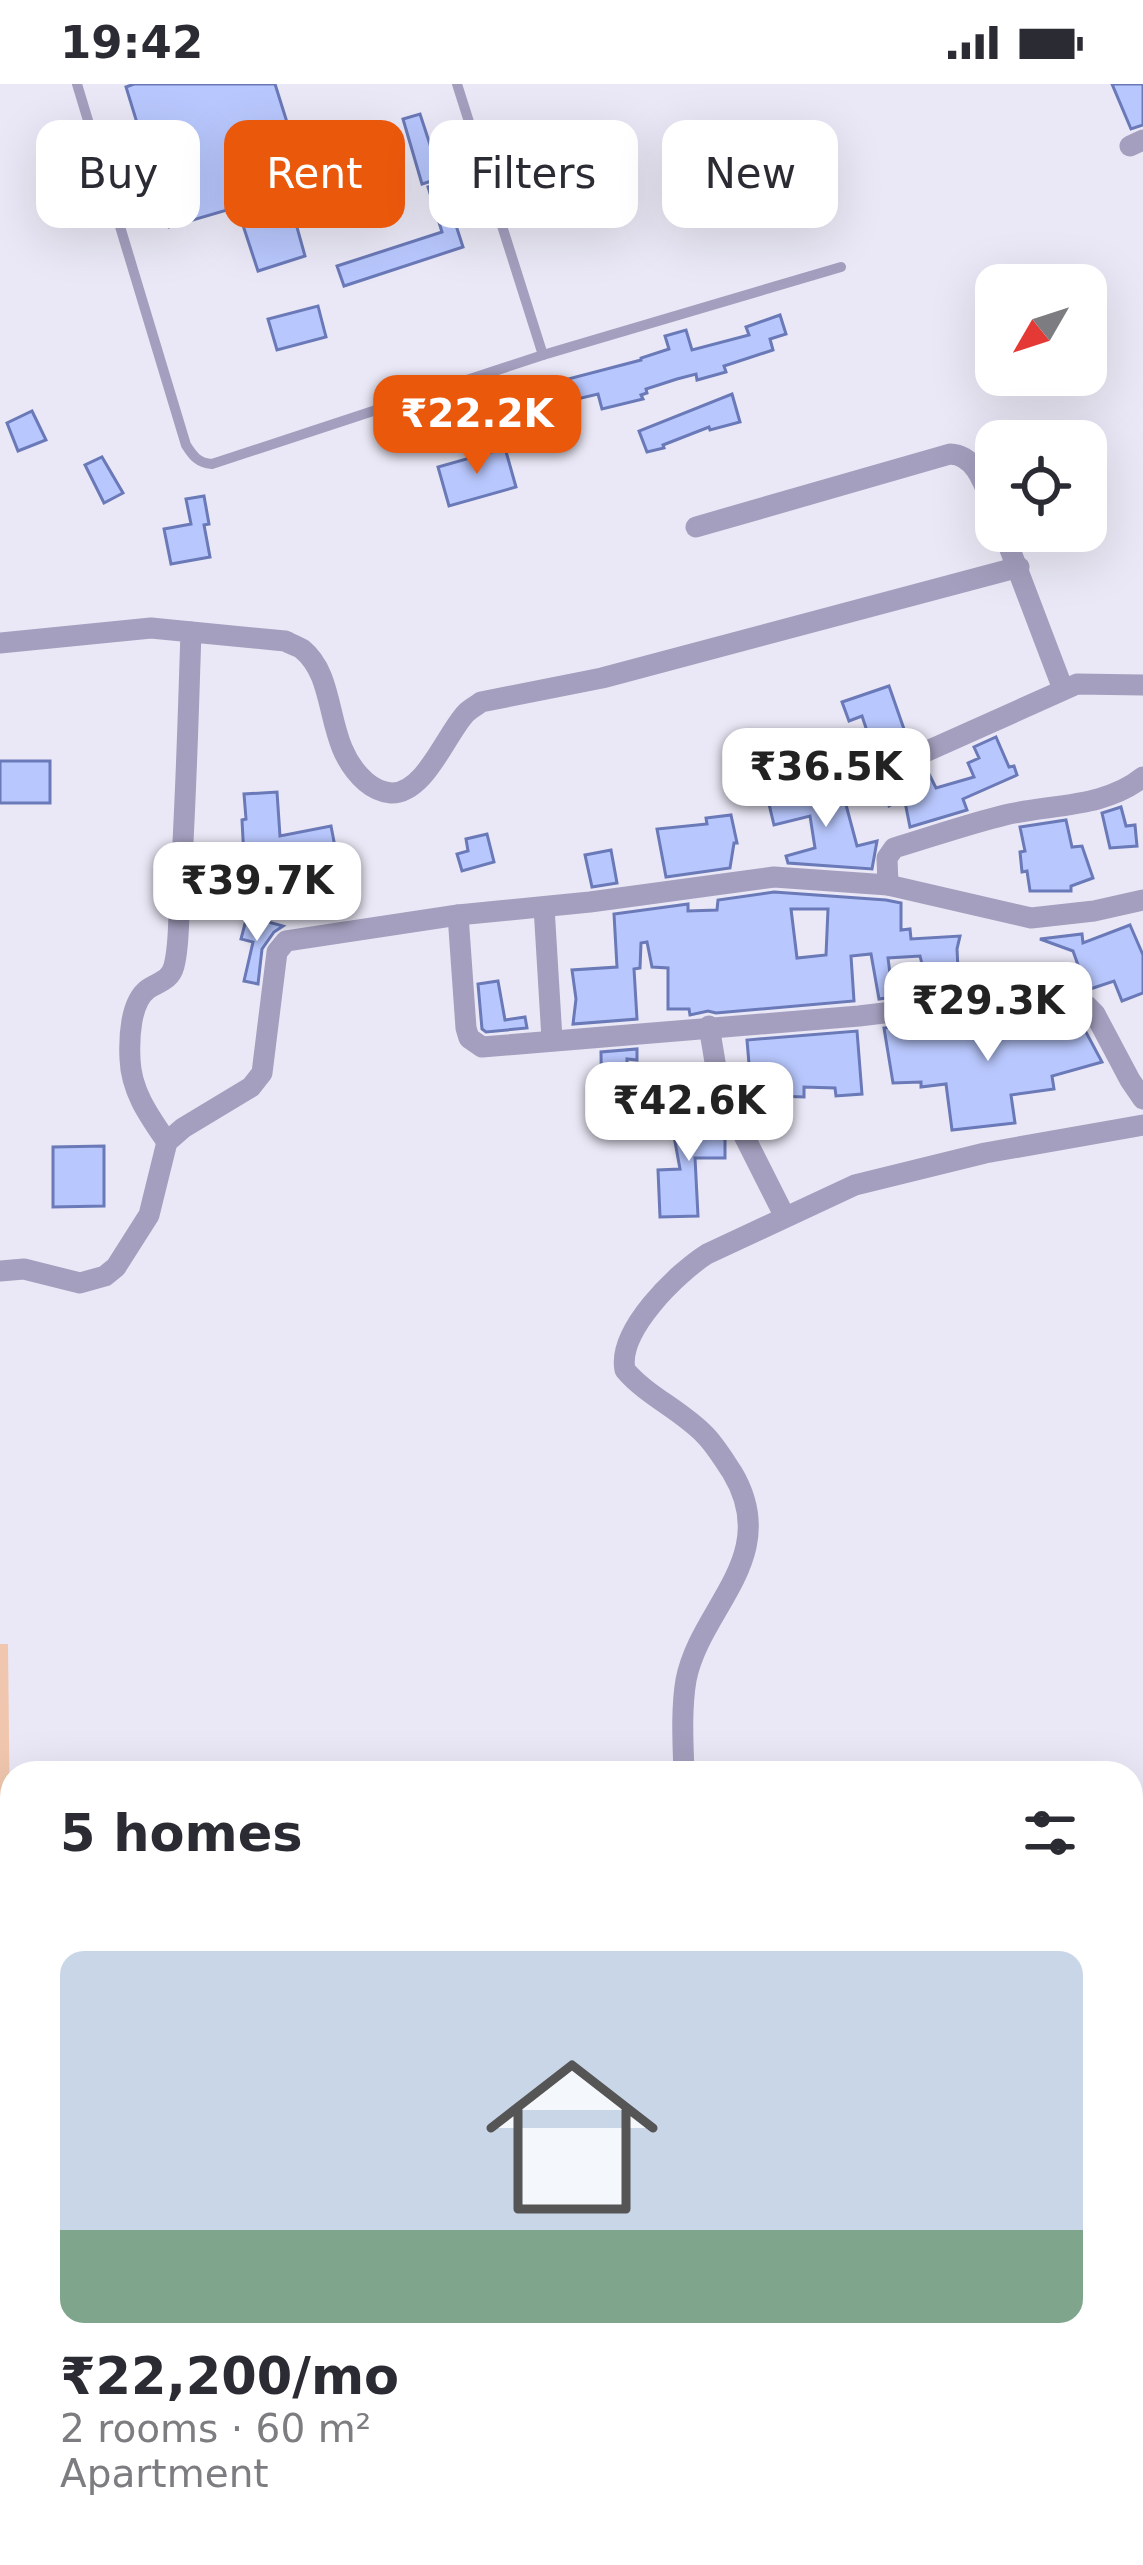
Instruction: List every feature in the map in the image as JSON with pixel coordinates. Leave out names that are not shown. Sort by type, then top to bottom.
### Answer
[{"type":"street","points":[[696,527],[950,454],[962,454],[975,471]]},
{"type":"street","points":[[1012,552],[1064,689]]},
{"type":"street","points":[[0,644],[151,628],[285,641],[302,649],[314,663],[326,688],[343,756],[373,788],[394,794],[422,776],[466,713],[481,702],[602,678],[1019,567]]},
{"type":"street","points":[[167,1142],[143,1106],[129,1057],[139,998],[170,975],[174,965],[191,632]]},
{"type":"street","points":[[878,773],[1077,684],[1143,685]]},
{"type":"street","points":[[888,885],[887,858],[895,848],[1009,814],[1070,806],[1118,793],[1143,778]]},
{"type":"street","points":[[0,1271],[24,1269],[80,1283],[93,1282],[116,1267],[149,1215],[167,1142],[262,1073],[277,952],[293,939],[774,877],[888,885],[1031,918],[1143,900]]},
{"type":"street","points":[[544,907],[553,1039]]},
{"type":"street","points":[[458,915],[469,1038],[482,1047],[975,1002],[1010,1013],[1078,1003],[1095,1014],[1143,1099]]},
{"type":"street","points":[[709,1026],[719,1086],[785,1216]]},
{"type":"street","points":[[684,1761],[686,1679],[696,1650],[737,1575],[748,1538],[746,1506],[734,1475],[705,1435],[632,1377],[623,1361],[635,1327],[686,1267],[855,1185],[985,1153],[1143,1125]]},
{"type":"lane","points":[[77,84],[185,445],[202,463],[212,464],[543,355],[841,267]]},
{"type":"lane","points":[[457,84],[543,355]]},
{"type":"shaded area","points":[[0,1644],[8,1644],[9,1761],[0,1761]]},
{"type":"building","points":[[275,84],[286,120],[224,120],[224,211],[200,218],[200,120],[136,120],[126,87]]},
{"type":"building","points":[[1112,84],[1143,84],[1143,125],[1131,129]]},
{"type":"building","points":[[420,114],[429,141],[429,182],[422,184],[403,119]]},
{"type":"building","points":[[244,228],[297,228],[305,256],[258,271]]},
{"type":"building","points":[[441,228],[457,228],[463,247],[344,286],[337,266],[442,232]]},
{"type":"building","points":[[318,306],[326,337],[277,350],[268,319]]},
{"type":"building","points":[[780,315],[786,334],[770,339],[773,350],[724,366],[726,372],[697,380],[696,374],[677,379],[646,389],[643,399],[602,409],[598,394],[573,400],[568,379],[669,349],[665,336],[686,330],[692,350],[749,335],[746,327]]},
{"type":"building","points":[[732,394],[740,422],[709,427],[647,452],[639,431]]},
{"type":"building","points":[[32,411],[46,440],[18,451],[7,423]]},
{"type":"building","points":[[505,448],[516,487],[449,506],[438,467]]},
{"type":"building","points":[[102,457],[123,493],[104,503],[85,465]]},
{"type":"building","points":[[204,496],[210,557],[171,564],[164,529],[191,524],[186,499]]},
{"type":"building","points":[[889,686],[905,732],[887,739],[884,731],[869,737],[862,716],[849,721],[842,702]]},
{"type":"building","points":[[996,737],[1017,775],[963,799],[967,810],[910,827],[904,797],[889,806],[879,788],[926,768],[936,788],[974,777],[968,763],[979,758],[974,747]]},
{"type":"building","points":[[0,761],[50,761],[50,803],[0,803]]},
{"type":"building","points":[[841,786],[857,846],[877,841],[872,869],[788,863],[786,856],[815,848],[810,816],[774,825],[769,804]]},
{"type":"building","points":[[277,792],[280,836],[331,826],[340,873],[292,883],[286,852],[244,858],[244,794]]},
{"type":"building","points":[[1121,807],[1126,826],[1135,825],[1137,846],[1110,848],[1102,813]]},
{"type":"building","points":[[731,815],[737,843],[730,868],[666,877],[657,829],[707,824],[706,818]]},
{"type":"building","points":[[1066,820],[1072,847],[1082,846],[1093,878],[1071,886],[1071,891],[1030,891],[1027,871],[1022,872],[1020,852],[1025,851],[1020,827]]},
{"type":"building","points":[[487,834],[494,862],[462,871],[457,854],[468,851],[466,839]]},
{"type":"building","points":[[241,850],[244,896],[198,901],[197,856]]},
{"type":"building","points":[[611,850],[617,883],[592,887],[585,855]]},
{"type":"building","points":[[774,892],[901,903],[901,930],[910,929],[911,939],[960,936],[959,989],[929,992],[920,956],[888,958],[893,997],[879,999],[871,954],[851,956],[854,1001],[690,1015],[689,1009],[668,1009],[668,968],[652,967],[647,942],[641,943],[640,968],[634,969],[637,1019],[573,1024],[572,970],[617,967],[614,914],[688,904],[688,911],[717,910],[718,900]],"holes":[[[791,909],[828,909],[826,955],[797,958]]]},
{"type":"building","points":[[247,916],[283,926],[262,949],[258,984],[244,981],[253,942],[241,939]]},
{"type":"building","points":[[1130,925],[1143,955],[1143,993],[1122,1001],[1114,981],[1087,990],[1073,951],[1040,939],[1082,934],[1083,943]]},
{"type":"building","points":[[498,981],[505,1020],[525,1017],[527,1028],[482,1029],[478,984]]},
{"type":"building","points":[[964,1018],[1011,1028],[1079,1019],[1102,1062],[1052,1076],[1054,1089],[1011,1095],[1015,1123],[952,1130],[946,1084],[893,1083],[884,1028],[919,1024],[920,1036],[965,1029]]},
{"type":"building","points":[[857,1031],[862,1094],[836,1096],[835,1088],[804,1087],[804,1097],[752,1095],[753,1064],[749,1064],[747,1040]]},
{"type":"building","points":[[637,1049],[637,1060],[627,1059],[627,1123],[602,1123],[601,1052]]},
{"type":"building","points":[[718,1118],[725,1131],[725,1158],[695,1158],[698,1216],[660,1217],[658,1170],[680,1169],[671,1120]]},
{"type":"building","points":[[104,1146],[104,1206],[53,1207],[53,1147]]}]
